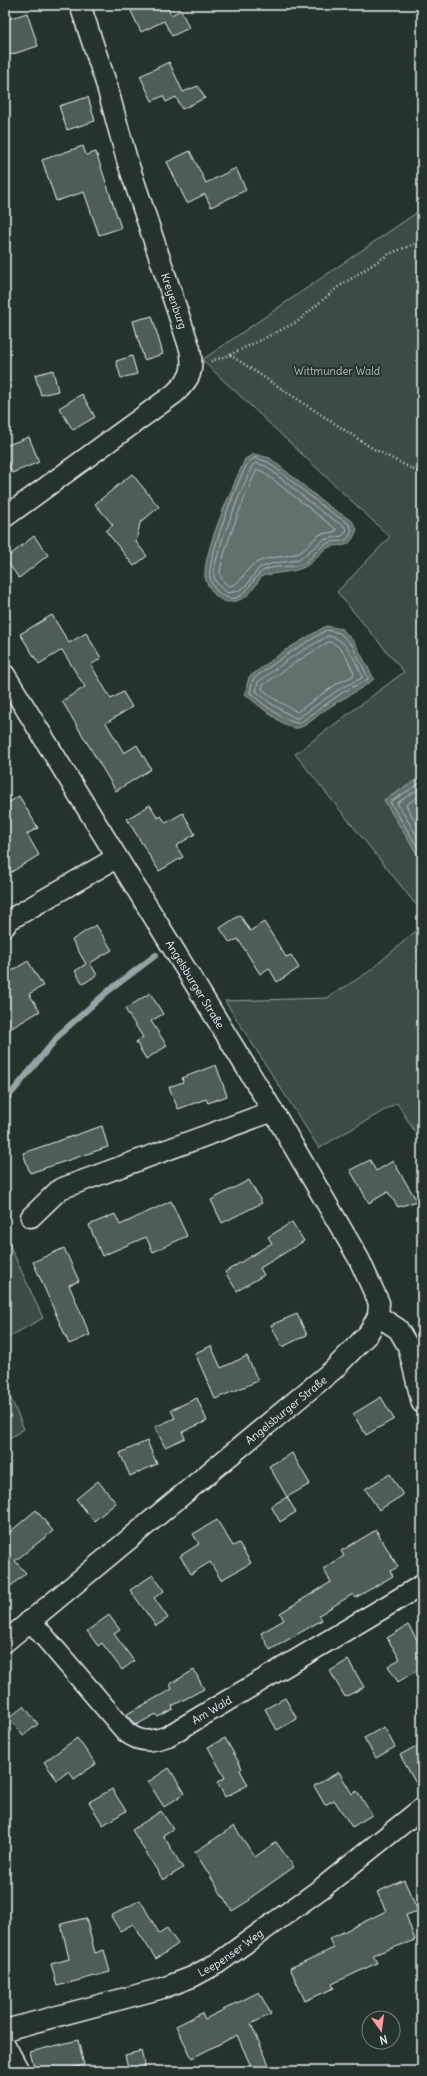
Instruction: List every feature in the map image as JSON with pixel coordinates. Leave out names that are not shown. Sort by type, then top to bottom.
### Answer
[{"type":"street","name":"Kreyenburg","points":[[80,5],[106,83],[127,160],[190,349],[193,367]]},
{"type":"street","points":[[5,517],[174,394],[188,381],[193,367]]},
{"type":"street","name":"Angelsburger Straße","points":[[5,675],[116,858],[274,1111],[359,1259],[379,1303],[378,1316],[368,1334],[333,1370],[5,1642]]},
{"type":"street","points":[[5,926],[9,920],[116,858]]},
{"type":"street","points":[[31,1217],[60,1188],[274,1111]]},
{"type":"street","points":[[378,1316],[398,1329],[408,1346],[422,1403]]},
{"type":"street","name":"Am Wald","points":[[30,1620],[126,1732],[133,1738],[144,1742],[168,1736],[422,1585]]},
{"type":"street","name":"Leepenser Weg","points":[[5,2030],[163,1988],[205,1970],[218,1963],[322,1888],[422,1808]]},
{"type":"street","points":[[5,2045],[19,2071]]},
{"type":"path","points":[[193,367],[230,355],[297,322],[338,287],[389,254],[422,241]]},
{"type":"path","points":[[230,355],[372,448],[422,474]]},
{"type":"green space","name":"Wittmunder Wald","points":[[422,209],[422,777],[384,800],[422,862],[422,912],[295,754],[404,672],[337,592],[390,537],[202,360]]},
{"type":"green space","points":[[422,926],[422,1143],[397,1103],[319,1148],[225,1001],[327,998],[367,973]]},
{"type":"green space","points":[[5,1235],[43,1318],[5,1339]]},
{"type":"green space","points":[[5,1385],[24,1429],[5,1441]]},
{"type":"water","points":[[254,454],[270,458],[327,505],[352,521],[357,529],[354,537],[347,544],[326,549],[309,564],[298,570],[262,576],[249,594],[245,597],[235,601],[226,602],[221,600],[213,593],[206,582],[206,565],[220,518],[245,459]]},
{"type":"water","points":[[326,626],[342,629],[355,643],[374,679],[325,710],[306,725],[293,728],[275,718],[245,694],[249,677],[284,651]]},
{"type":"water","points":[[422,777],[422,862],[384,800]]},
{"type":"building","points":[[128,5],[167,5],[171,15],[181,10],[189,28],[172,36],[164,21],[141,32]]},
{"type":"building","points":[[27,13],[38,46],[10,55],[5,40],[5,20]]},
{"type":"building","points":[[169,62],[183,92],[198,86],[205,98],[182,109],[176,97],[166,102],[163,96],[152,101],[140,76]]},
{"type":"building","points":[[88,97],[95,121],[67,130],[59,106]]},
{"type":"building","points":[[83,146],[86,155],[96,152],[121,228],[99,235],[84,192],[56,201],[42,160]]},
{"type":"building","points":[[190,151],[206,183],[236,168],[246,190],[211,207],[205,194],[187,203],[167,162]]},
{"type":"building","points":[[152,316],[163,354],[144,360],[133,321]]},
{"type":"building","points":[[132,356],[137,374],[121,378],[116,361]]},
{"type":"building","points":[[53,370],[58,391],[41,395],[35,375]]},
{"type":"building","points":[[82,394],[95,417],[73,430],[59,408]]},
{"type":"building","points":[[29,437],[39,462],[12,473],[5,455],[5,446]]},
{"type":"building","points":[[132,474],[159,507],[140,523],[136,542],[147,556],[134,566],[106,531],[113,525],[95,504]]},
{"type":"building","points":[[34,536],[48,555],[19,578],[5,559]]},
{"type":"building","points":[[52,615],[69,643],[86,633],[101,658],[91,665],[111,699],[123,692],[132,707],[106,723],[124,753],[137,745],[151,769],[116,791],[62,701],[85,687],[62,650],[39,664],[20,634]]},
{"type":"building","points":[[19,796],[38,828],[27,834],[39,855],[5,876],[5,805]]},
{"type":"building","points":[[150,805],[158,818],[161,816],[166,823],[183,813],[195,834],[176,846],[183,857],[159,871],[127,819]]},
{"type":"building","points":[[240,915],[250,931],[264,922],[286,957],[291,955],[299,968],[277,982],[269,968],[260,974],[238,939],[230,943],[220,928]]},
{"type":"building","points":[[96,925],[112,950],[90,963],[97,975],[83,984],[75,971],[86,964],[72,940]]},
{"type":"building","points":[[28,961],[43,986],[29,994],[40,1011],[5,1032],[5,975]]},
{"type":"building","points":[[150,993],[163,1014],[151,1021],[167,1046],[146,1059],[136,1042],[143,1037],[125,1009]]},
{"type":"building","points":[[216,1065],[227,1096],[208,1103],[206,1099],[178,1109],[169,1087],[183,1082],[182,1078]]},
{"type":"building","points":[[102,1126],[108,1147],[30,1173],[23,1153]]},
{"type":"building","points":[[370,1160],[376,1171],[393,1161],[417,1201],[398,1207],[388,1192],[369,1203],[350,1170]]},
{"type":"building","points":[[249,1180],[262,1203],[222,1223],[211,1200]]},
{"type":"building","points":[[171,1201],[187,1236],[153,1252],[146,1237],[102,1256],[89,1225],[115,1214],[120,1225]]},
{"type":"building","points":[[292,1222],[304,1241],[260,1268],[264,1275],[237,1291],[225,1272],[272,1243],[268,1237]]},
{"type":"building","points":[[64,1248],[79,1281],[69,1285],[90,1335],[69,1344],[33,1262]]},
{"type":"building","points":[[297,1314],[307,1335],[282,1347],[271,1325]]},
{"type":"building","points":[[211,1346],[221,1368],[247,1356],[258,1381],[215,1399],[195,1353]]},
{"type":"building","points":[[381,1397],[394,1419],[366,1435],[353,1414]]},
{"type":"building","points":[[197,1398],[207,1421],[182,1432],[185,1438],[165,1447],[155,1427],[175,1418],[171,1410]]},
{"type":"building","points":[[147,1441],[157,1464],[130,1476],[120,1453]]},
{"type":"building","points":[[292,1453],[310,1484],[287,1497],[269,1466]]},
{"type":"building","points":[[390,1474],[403,1495],[379,1510],[365,1489]]},
{"type":"building","points":[[98,1481],[116,1503],[94,1521],[76,1499]]},
{"type":"building","points":[[287,1497],[296,1512],[280,1522],[271,1506]]},
{"type":"building","points":[[36,1510],[53,1531],[15,1561],[26,1573],[5,1591],[5,1536]]},
{"type":"building","points":[[217,1520],[233,1546],[239,1543],[251,1563],[221,1580],[210,1562],[191,1574],[180,1556],[199,1544],[193,1534]]},
{"type":"building","points":[[376,1530],[398,1567],[390,1571],[393,1576],[355,1598],[353,1594],[319,1615],[322,1620],[270,1650],[261,1633],[284,1620],[280,1613],[331,1582],[323,1569],[344,1556],[341,1551]]},
{"type":"building","points":[[153,1575],[164,1591],[154,1598],[168,1618],[156,1626],[130,1590]]},
{"type":"building","points":[[109,1615],[120,1630],[114,1634],[134,1661],[122,1670],[102,1643],[98,1646],[87,1631]]},
{"type":"building","points":[[408,1625],[422,1648],[422,1667],[398,1682],[388,1666],[400,1659],[387,1638]]},
{"type":"building","points":[[348,1660],[364,1687],[345,1697],[330,1671]]},
{"type":"building","points":[[194,1670],[204,1689],[172,1706],[173,1709],[158,1717],[156,1714],[136,1725],[128,1716],[127,1714],[172,1689],[170,1684]]},
{"type":"building","points":[[285,1698],[297,1719],[277,1730],[265,1709]]},
{"type":"building","points":[[24,1706],[38,1724],[23,1736],[9,1718]]},
{"type":"building","points":[[384,1727],[395,1747],[376,1758],[364,1738]]},
{"type":"building","points":[[77,1738],[96,1764],[74,1779],[69,1771],[57,1780],[44,1762]]},
{"type":"building","points":[[225,1738],[242,1768],[240,1770],[248,1785],[225,1797],[217,1782],[225,1778],[208,1747]]},
{"type":"building","points":[[422,1743],[422,1794],[400,1755]]},
{"type":"building","points":[[169,1768],[185,1793],[164,1807],[148,1782]]},
{"type":"building","points":[[339,1772],[352,1794],[357,1791],[372,1815],[352,1827],[334,1800],[325,1805],[314,1786]]},
{"type":"building","points":[[112,1789],[126,1811],[103,1825],[89,1802]]},
{"type":"building","points":[[161,1811],[173,1829],[163,1835],[183,1868],[163,1880],[132,1830]]},
{"type":"building","points":[[234,1826],[255,1857],[276,1842],[294,1867],[250,1898],[250,1900],[232,1911],[195,1852]]},
{"type":"building","points":[[404,1880],[418,1911],[406,1915],[415,1940],[373,1955],[377,1963],[332,1984],[334,1988],[305,2001],[290,1968],[334,1948],[329,1939],[386,1911],[377,1892]]},
{"type":"building","points":[[140,1900],[159,1933],[167,1928],[178,1944],[156,1959],[133,1924],[120,1931],[111,1916]]},
{"type":"building","points":[[86,1918],[95,1953],[104,1950],[110,1972],[57,1986],[51,1964],[69,1959],[61,1924]]},
{"type":"building","points":[[259,1992],[271,2014],[251,2024],[270,2067],[262,2071],[253,2071],[237,2035],[192,2058],[176,2026],[202,2013],[205,2019]]},
{"type":"building","points":[[78,2040],[84,2065],[59,2071],[35,2071],[30,2052]]},
{"type":"building","points":[[141,2051],[146,2071],[129,2071],[125,2055]]},
{"type":"waterway","points":[[5,1101],[61,1033],[107,992],[156,955]]}]
